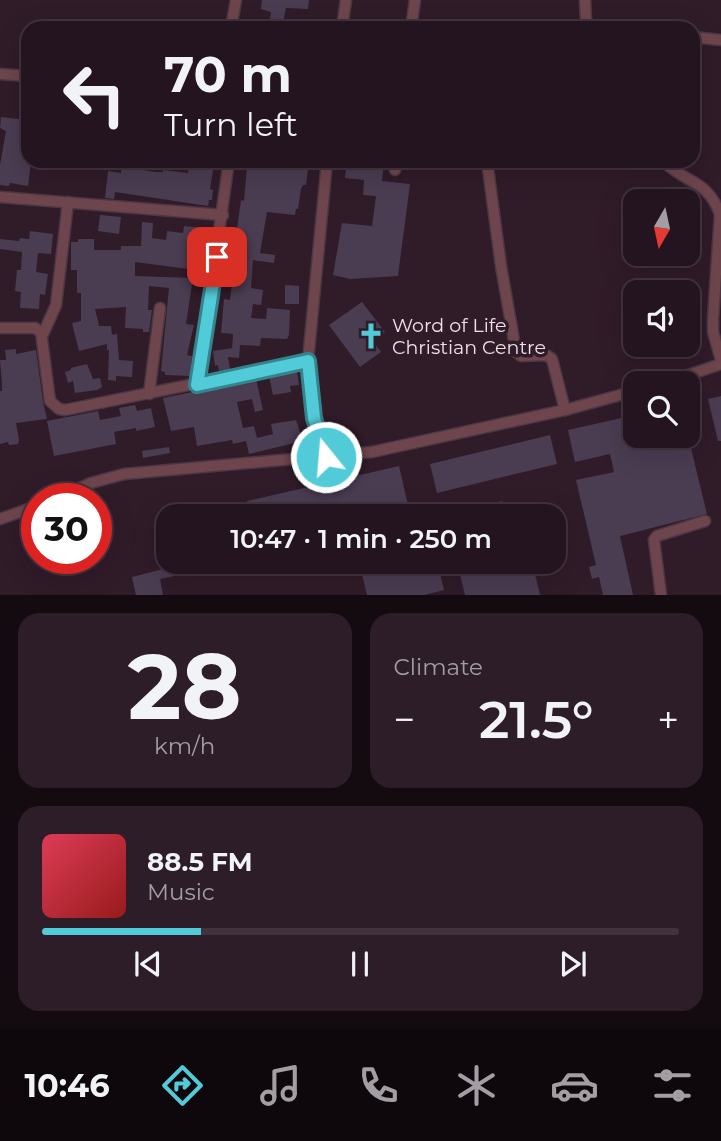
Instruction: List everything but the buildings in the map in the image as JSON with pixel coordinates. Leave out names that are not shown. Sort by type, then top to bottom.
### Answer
[{"type":"street","points":[[232,21],[236,0]]},
{"type":"street","points":[[343,21],[346,0]]},
{"type":"street","points":[[412,21],[415,0]]},
{"type":"street","points":[[585,0],[586,21]]},
{"type":"street","points":[[700,38],[721,40]]},
{"type":"street","points":[[0,74],[21,76]]},
{"type":"street","points":[[197,385],[228,168]]},
{"type":"street","points":[[326,168],[308,361],[314,418],[326,457]]},
{"type":"street","points":[[488,168],[516,352],[521,355],[546,355],[552,359],[565,410]]},
{"type":"street","points":[[671,168],[704,187],[714,199],[720,214],[713,332],[721,362],[697,371]]},
{"type":"street","points":[[0,197],[223,215]]},
{"type":"street","points":[[68,202],[56,305],[43,334],[50,401],[59,409],[197,385],[308,361]]},
{"type":"street","points":[[149,394],[160,308]]},
{"type":"street","points":[[0,328],[35,328],[43,334]]},
{"type":"street","points":[[91,483],[124,474],[372,452],[565,410],[623,394]]},
{"type":"street","points":[[0,519],[21,512]]},
{"type":"street","points":[[661,595],[654,540],[657,536],[705,521]]},
{"type":"place","name":"Word of Life Christian Centre","points":[[371,336]]},
{"type":"route","points":[[217,257],[197,385],[308,361],[314,418],[326,457]]}]
